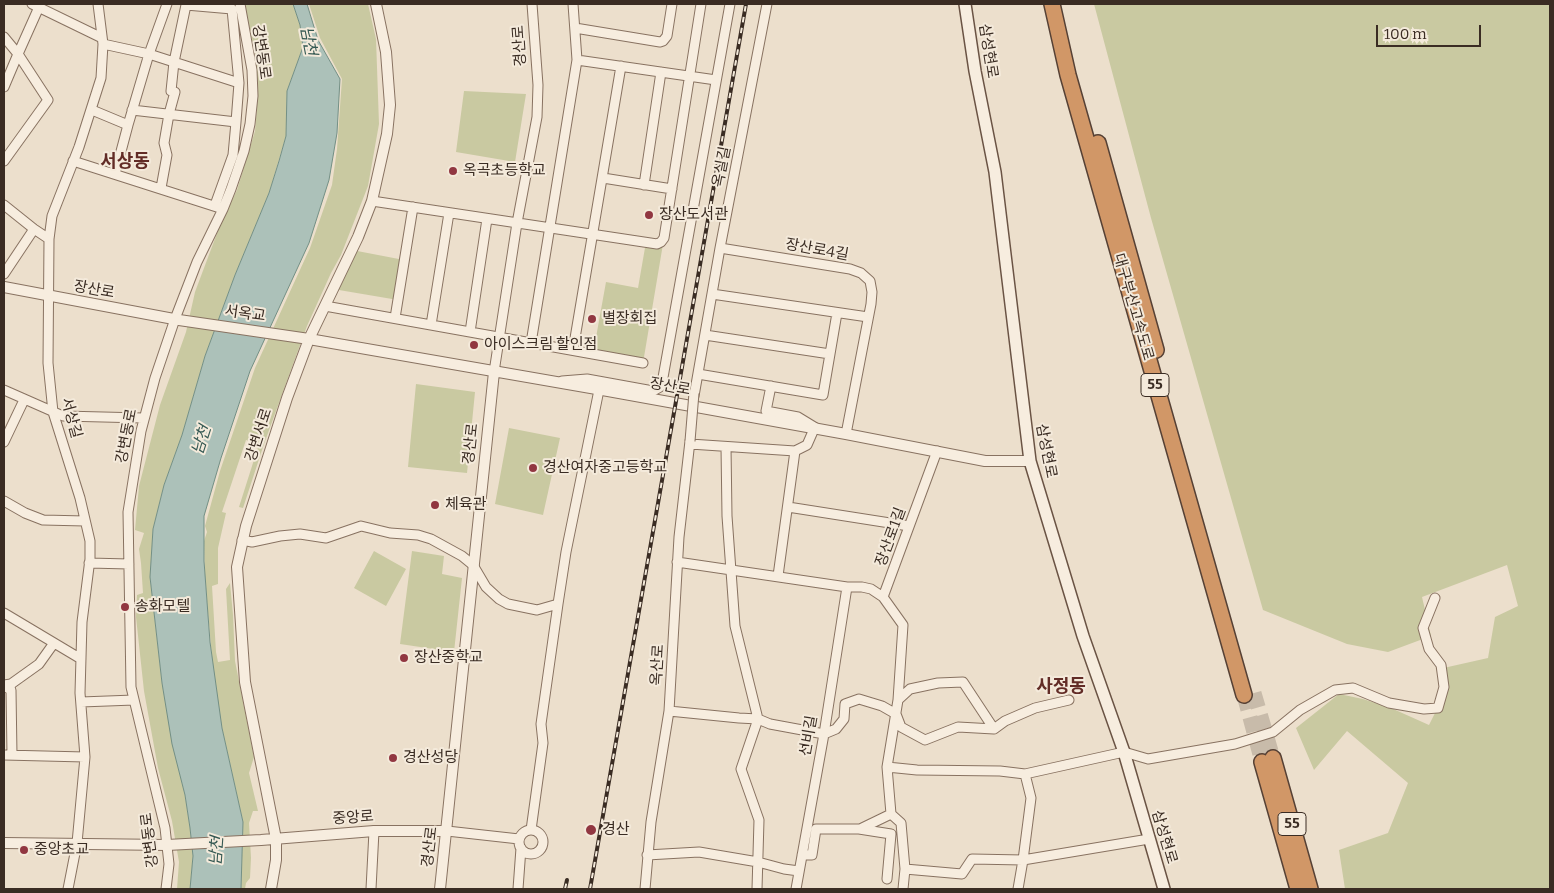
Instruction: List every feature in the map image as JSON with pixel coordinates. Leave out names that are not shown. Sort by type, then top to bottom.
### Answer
[{"type":"highway","name":"대구부산고속도로","points":[[1052,4],[1249,694]]},
{"type":"highway","name":"대구부산고속도로","points":[[1062,4],[1073,74]]},
{"type":"highway","name":"55","points":[[1298,889],[1268,760],[1310,889]]},
{"type":"main road","name":"삼성현로","points":[[965,4],[975,71],[995,172],[1030,461],[1083,636],[1124,752],[1164,889]]},
{"type":"street","name":"서상길","points":[[68,889],[78,843],[85,757],[80,702],[82,622],[90,541],[86,521],[53,412],[48,363],[49,239],[52,216],[92,110],[101,78],[102,41],[98,4]]},
{"type":"street","points":[[115,174],[149,54],[167,4]]},
{"type":"street","name":"강변서로","points":[[271,889],[276,860],[276,839],[250,712],[243,662],[237,578],[242,540],[269,450],[308,338],[358,237],[372,201],[387,134],[390,105],[386,52],[376,4]]},
{"type":"street","name":"경산로","points":[[440,889],[494,372],[538,104],[532,4]]},
{"type":"street","points":[[532,343],[577,60],[574,4]]},
{"type":"street","points":[[575,28],[660,42],[667,36],[672,4]]},
{"type":"street","points":[[372,201],[657,244],[661,242],[664,238],[701,4]]},
{"type":"street","points":[[550,382],[587,379],[653,391],[660,387],[730,4]]},
{"type":"street","name":"옥실길","points":[[690,443],[694,395],[767,4]]},
{"type":"street","points":[[4,87],[35,5],[102,41],[239,83]]},
{"type":"street","points":[[73,161],[219,207],[233,155],[239,83],[234,5],[186,5],[174,62],[171,91],[175,92],[164,142],[167,156],[161,188]]},
{"type":"street","name":"강변동로","points":[[166,889],[168,864],[165,828],[131,687],[128,512],[143,418],[155,378],[197,262],[244,151],[252,112],[252,70],[234,5]]},
{"type":"street","points":[[4,37],[18,54],[48,100],[4,160]]},
{"type":"street","points":[[577,60],[716,80]]},
{"type":"street","points":[[573,350],[621,66]]},
{"type":"street","points":[[644,185],[661,72]]},
{"type":"street","points":[[92,110],[128,125]]},
{"type":"street","points":[[132,110],[236,122]]},
{"type":"street","points":[[603,178],[672,189]]},
{"type":"street","points":[[4,205],[49,239]]},
{"type":"street","points":[[395,318],[413,207]]},
{"type":"street","points":[[431,325],[449,213]]},
{"type":"street","points":[[470,332],[487,218]]},
{"type":"street","points":[[4,274],[34,229]]},
{"type":"street","name":"장산로4길","points":[[720,248],[850,269],[862,273],[870,281],[872,292],[846,434]]},
{"type":"street","name":"장산로","points":[[4,288],[177,320]]},
{"type":"street","points":[[712,294],[868,317]]},
{"type":"street","points":[[325,306],[643,363]]},
{"type":"street","points":[[698,374],[823,395],[837,313]]},
{"type":"street","name":"서옥교","points":[[177,320],[308,338]]},
{"type":"street","points":[[705,335],[830,354]]},
{"type":"street","name":"장산로","points":[[308,338],[846,434],[985,461],[1030,461]]},
{"type":"street","points":[[690,443],[795,451],[807,445],[816,429],[798,417],[766,411],[771,386]]},
{"type":"street","points":[[4,390],[63,416],[143,418]]},
{"type":"street","points":[[531,830],[543,743],[541,724],[566,552],[599,390]]},
{"type":"street","points":[[4,442],[24,400]]},
{"type":"street","name":"옥산로","points":[[645,889],[647,855],[669,711],[677,562],[690,443]]},
{"type":"street","points":[[726,447],[730,570],[735,626],[758,719],[741,769],[759,820],[757,889]]},
{"type":"street","points":[[778,576],[795,451]]},
{"type":"street","name":"장산로1길","points":[[883,597],[937,451]]},
{"type":"street","points":[[4,501],[25,513],[43,520],[86,521]]},
{"type":"street","points":[[788,507],[909,526]]},
{"type":"street","points":[[242,540],[252,542],[293,534],[326,538],[364,526],[390,533],[418,535],[431,539],[462,556],[473,565],[486,587],[499,599],[508,604],[537,610],[558,604]]},
{"type":"street","points":[[677,562],[871,589],[883,597],[903,625],[898,700],[887,767],[891,814],[901,823],[905,869],[903,889]]},
{"type":"street","points":[[89,563],[129,564]]},
{"type":"street","name":"선비길","points":[[796,889],[848,587]]},
{"type":"street","points":[[887,767],[916,770],[1000,771],[1025,774],[1124,752],[1148,759],[1235,744],[1273,732],[1300,710],[1335,690],[1353,688],[1389,703],[1424,709],[1438,708],[1444,687],[1441,665],[1429,649],[1422,628],[1435,598]]},
{"type":"street","points":[[4,613],[81,659]]},
{"type":"street","points":[[4,686],[11,684],[39,664],[54,643]]},
{"type":"street","points":[[898,700],[910,689],[938,683],[963,682],[994,729]]},
{"type":"street","points":[[4,686],[11,690],[8,755],[85,757]]},
{"type":"street","points":[[669,711],[758,719],[770,724],[824,734],[836,729],[844,719],[845,704],[859,699],[882,706],[896,714],[901,727],[925,740],[958,727],[994,729],[1005,721],[1035,708],[1069,700]]},
{"type":"street","points":[[80,702],[134,700]]},
{"type":"street","points":[[1018,889],[1031,798],[1025,774]]},
{"type":"street","points":[[859,829],[891,814]]},
{"type":"street","points":[[802,855],[812,855],[816,829],[859,829],[891,834],[887,879]]},
{"type":"street","points":[[518,889],[520,844],[524,832],[535,830],[542,836],[544,843],[540,851],[531,854],[525,853],[520,844]]},
{"type":"street","points":[[371,889],[374,831]]},
{"type":"street","name":"중앙로","points":[[167,845],[374,831],[447,831]]},
{"type":"street","points":[[447,831],[520,844]]},
{"type":"street","points":[[905,869],[962,874],[972,859],[1023,860],[1149,839]]},
{"type":"street","points":[[4,843],[167,845]]},
{"type":"street","points":[[647,855],[699,852],[798,871]]},
{"type":"street","points":[[518,889],[522,872],[531,854]]},
{"type":"green space","points":[[244,4],[293,4],[300,25],[303,47],[287,91],[286,136],[269,193],[235,275],[205,356],[182,435],[164,485],[153,529],[150,577],[162,683],[185,795],[193,856],[190,889],[177,889],[179,862],[172,821],[158,768],[144,691],[136,617],[137,595],[143,593],[139,549],[144,533],[135,530],[139,486],[160,405],[186,332],[195,292],[222,220],[237,190],[255,131],[258,92],[255,52]]},
{"type":"green space","points":[[309,4],[368,4],[376,39],[379,124],[368,186],[341,255],[307,326],[243,508],[239,507],[259,444],[246,440],[222,512],[226,513],[218,548],[218,584],[212,586],[216,652],[218,662],[230,660],[226,589],[230,583],[235,661],[254,757],[249,773],[258,811],[253,811],[249,823],[250,878],[246,883],[245,889],[241,889],[243,822],[220,719],[213,670],[205,578],[204,541],[207,532],[205,526],[220,471],[255,368],[310,248],[332,185],[337,149],[342,79],[320,38]]},
{"type":"green space","points":[[1094,4],[1550,4],[1550,889],[1345,889],[1339,850],[1388,833],[1408,783],[1347,731],[1314,770],[1296,728],[1339,694],[1391,708],[1429,725],[1441,701],[1439,669],[1488,658],[1495,617],[1518,606],[1507,565],[1422,597],[1431,636],[1388,652],[1347,644],[1263,610],[1151,218]]},
{"type":"green space","points":[[464,91],[526,94],[515,162],[456,152]]},
{"type":"green space","points":[[664,238],[643,363],[593,354],[606,282],[638,288],[646,242],[657,244]]},
{"type":"green space","points":[[352,250],[404,260],[398,300],[333,289]]},
{"type":"green space","points":[[416,384],[475,392],[467,473],[408,467]]},
{"type":"green space","points":[[509,428],[560,438],[543,515],[495,504]]},
{"type":"green space","points":[[374,551],[406,569],[386,606],[354,588]]},
{"type":"green space","points":[[412,551],[444,556],[442,574],[462,578],[454,652],[400,644]]},
{"type":"water","name":"남천","points":[[293,4],[307,4],[318,40],[340,79],[337,133],[329,180],[309,243],[250,371],[204,516],[204,561],[210,642],[222,728],[243,822],[241,889],[190,889],[193,856],[190,828],[185,795],[172,744],[162,683],[150,577],[153,529],[164,485],[182,435],[205,356],[235,275],[269,193],[286,136],[287,91],[303,47],[300,25]]},
{"type":"tunnel","points":[[1254,693],[1273,758]]},
{"type":"tunnel","points":[[1244,695],[1262,762]]},
{"type":"railway","points":[[590,889],[746,4]]},
{"type":"railway","points":[[565,889],[567,880]]},
{"type":"place","name":"옥곡초등학교","points":[[453,171]]},
{"type":"place","name":"장산도서관","points":[[649,215]]},
{"type":"place","name":"별장회집","points":[[592,319]]},
{"type":"place","name":"아이스크림 할인점","points":[[474,345]]},
{"type":"place","name":"경산여자중고등학교","points":[[533,468]]},
{"type":"place","name":"체육관","points":[[435,505]]},
{"type":"place","name":"송화모텔","points":[[125,607]]},
{"type":"place","name":"장산중학교","points":[[404,658]]},
{"type":"place","name":"경산성당","points":[[393,758]]},
{"type":"place","name":"경산","points":[[591,830]]},
{"type":"place","name":"중앙초교","points":[[24,850]]},
{"type":"district","name":"서상동","points":[[125,162]]},
{"type":"district","name":"사정동","points":[[1061,687]]}]
